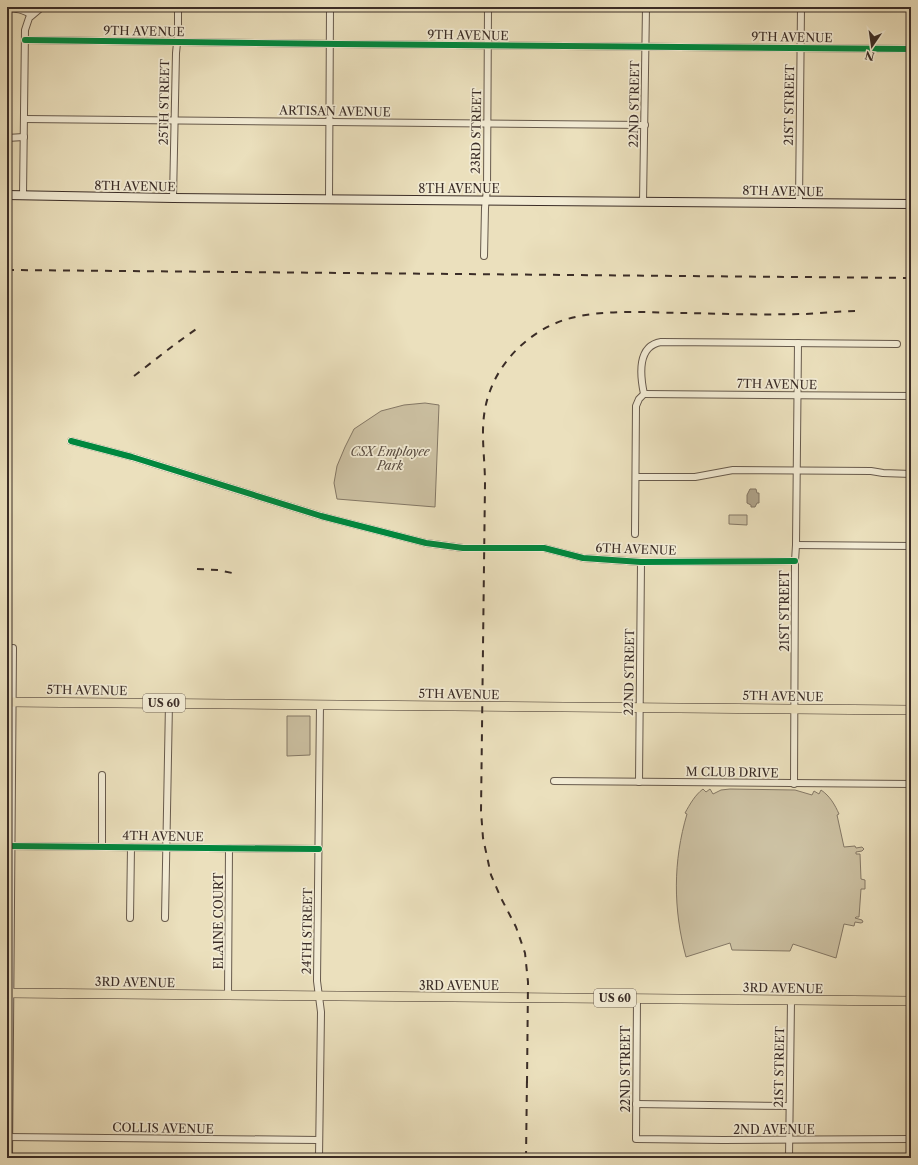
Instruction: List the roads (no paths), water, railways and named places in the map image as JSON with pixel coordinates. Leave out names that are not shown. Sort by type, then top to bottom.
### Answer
[{"type":"main road","name":"8TH AVENUE","points":[[7,195],[173,198],[911,204]]},
{"type":"main road","name":"5TH AVENUE","points":[[10,702],[911,710]]},
{"type":"main road","name":"3RD AVENUE","points":[[9,993],[911,1001]]},
{"type":"street","points":[[23,196],[26,25],[31,15],[42,7]]},
{"type":"street","name":"25TH STREET","points":[[173,198],[178,7]]},
{"type":"street","points":[[329,199],[330,7]]},
{"type":"street","name":"23RD STREET","points":[[484,256],[485,200],[487,189],[488,7]]},
{"type":"street","name":"22ND STREET","points":[[643,202],[646,7]]},
{"type":"street","name":"21ST STREET","points":[[799,203],[801,7]]},
{"type":"street","points":[[7,8],[22,9],[31,15]]},
{"type":"street","name":"9TH AVENUE","points":[[25,40],[911,50]]},
{"type":"street","name":"ARTISAN AVENUE","points":[[24,119],[645,125]]},
{"type":"street","points":[[7,138],[24,137]]},
{"type":"street","points":[[635,534],[636,406],[644,394],[642,380],[642,358],[648,347],[661,342],[897,344]]},
{"type":"street","name":"21ST STREET","points":[[794,784],[798,344]]},
{"type":"street","name":"7TH AVENUE","points":[[644,394],[911,396]]},
{"type":"street","name":"6TH AVENUE","points":[[71,441],[132,457],[354,525],[426,543],[452,547],[544,548],[583,558],[641,562],[795,560]]},
{"type":"street","points":[[636,477],[695,477],[733,470],[911,474]]},
{"type":"street","points":[[796,545],[911,546]]},
{"type":"street","name":"22ND STREET","points":[[639,782],[641,562]]},
{"type":"street","points":[[9,1158],[10,702],[13,648]]},
{"type":"street","points":[[166,918],[169,703]]},
{"type":"street","name":"24TH STREET","points":[[319,1158],[321,1012],[317,981],[320,704]]},
{"type":"street","points":[[102,775],[102,846]]},
{"type":"street","name":"M CLUB DRIVE","points":[[554,781],[911,784]]},
{"type":"street","name":"4TH AVENUE","points":[[9,846],[319,849]]},
{"type":"street","points":[[130,918],[131,847]]},
{"type":"street","name":"ELAINE COURT","points":[[228,995],[229,848]]},
{"type":"street","name":"22ND STREET","points":[[636,1139],[637,999]]},
{"type":"street","name":"21ST STREET","points":[[789,1158],[791,1000]]},
{"type":"street","points":[[636,1104],[789,1106]]},
{"type":"street","name":"COLLIS AVENUE","points":[[8,1137],[319,1140]]},
{"type":"street","name":"2ND AVENUE","points":[[636,1139],[911,1140]]},
{"type":"railway","points":[[7,270],[911,278]]},
{"type":"railway","points":[[527,1083],[528,982],[525,953],[516,927],[491,875],[483,838],[481,811],[485,484],[483,426],[486,403],[495,379],[510,357],[529,339],[552,325],[579,316],[626,312],[807,314],[855,311]]},
{"type":"railway","points":[[134,376],[199,327]]},
{"type":"railway","points":[[197,569],[218,570],[237,574]]},
{"type":"railway","points":[[526,1158],[527,1078]]},
{"type":"park label","name":"CSX Employee Park","points":[[390,458]]}]
